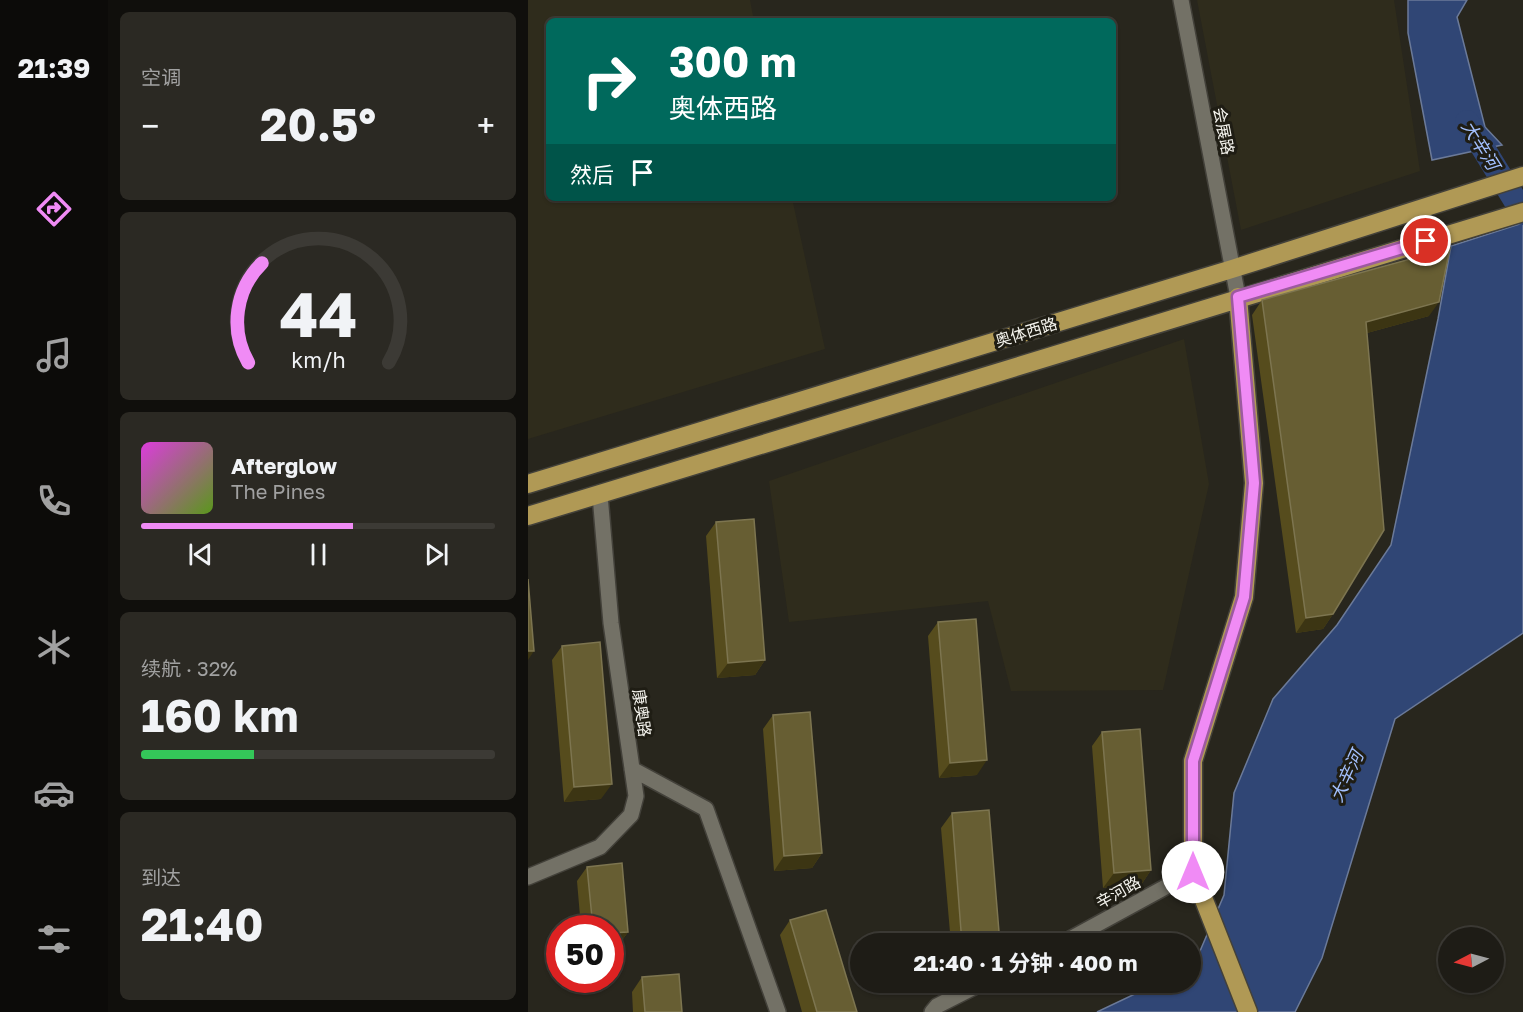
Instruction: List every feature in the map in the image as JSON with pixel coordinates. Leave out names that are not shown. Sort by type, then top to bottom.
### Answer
[{"type":"main road","name":"奥体西路","points":[[528,484],[1232,269],[1523,176]]},
{"type":"main road","name":"奥体西路","points":[[528,516],[1238,297],[1523,212]]},
{"type":"main road","points":[[1238,297],[1254,483],[1244,597],[1193,761],[1193,872],[1248,1012]]},
{"type":"street","name":"会展路","points":[[1181,0],[1232,269]]},
{"type":"street","points":[[1232,269],[1238,297]]},
{"type":"street","name":"康奥路","points":[[528,876],[600,847],[631,815],[636,796],[611,623],[600,495]]},
{"type":"street","points":[[632,769],[706,809],[778,1012]]},
{"type":"street","name":"辛河路","points":[[1081,933],[1193,872]]},
{"type":"street","points":[[932,1012],[938,1006],[963,993]]},
{"type":"shaded area","points":[[528,0],[750,0],[753,18],[546,18],[546,201],[793,201],[825,349],[528,439]]},
{"type":"shaded area","points":[[1197,0],[1394,0],[1420,171],[1241,230]]},
{"type":"shaded area","points":[[1184,339],[1209,484],[1163,690],[1011,691],[988,601],[789,622],[769,481]]},
{"type":"water","points":[[1408,0],[1467,0],[1457,17],[1485,127],[1502,145],[1432,160],[1408,33]]},
{"type":"water","points":[[1523,223],[1523,633],[1395,719],[1322,958],[1295,1012],[1097,1012],[1137,993],[1201,993],[1201,949],[1224,895],[1234,793],[1273,699],[1337,625],[1391,545],[1451,246]]},
{"type":"building","points":[[1450,248],[1439,302],[1366,322],[1384,530],[1333,614],[1306,618],[1262,300]]},
{"type":"building","points":[[754,519],[765,660],[728,663],[716,522]]},
{"type":"building","points":[[528,579],[534,651],[528,651]]},
{"type":"building","points":[[976,619],[987,760],[950,763],[938,622]]},
{"type":"building","points":[[600,642],[612,784],[574,787],[562,646]]},
{"type":"building","points":[[810,712],[822,853],[784,856],[773,715]]},
{"type":"building","points":[[1140,729],[1151,870],[1114,873],[1102,732]]},
{"type":"building","points":[[989,810],[999,933],[961,933],[952,813]]},
{"type":"building","points":[[622,863],[628,932],[624,932],[624,915],[592,915],[587,867]]},
{"type":"building","points":[[826,910],[857,1012],[817,1012],[790,920]]},
{"type":"building","points":[[679,974],[682,1012],[645,1012],[642,977]]},
{"type":"waterway","name":"大辛河","points":[[1467,122],[1523,213]]},
{"type":"route","points":[[1193,872],[1193,761],[1244,597],[1254,483],[1238,297],[1426,241]]}]
